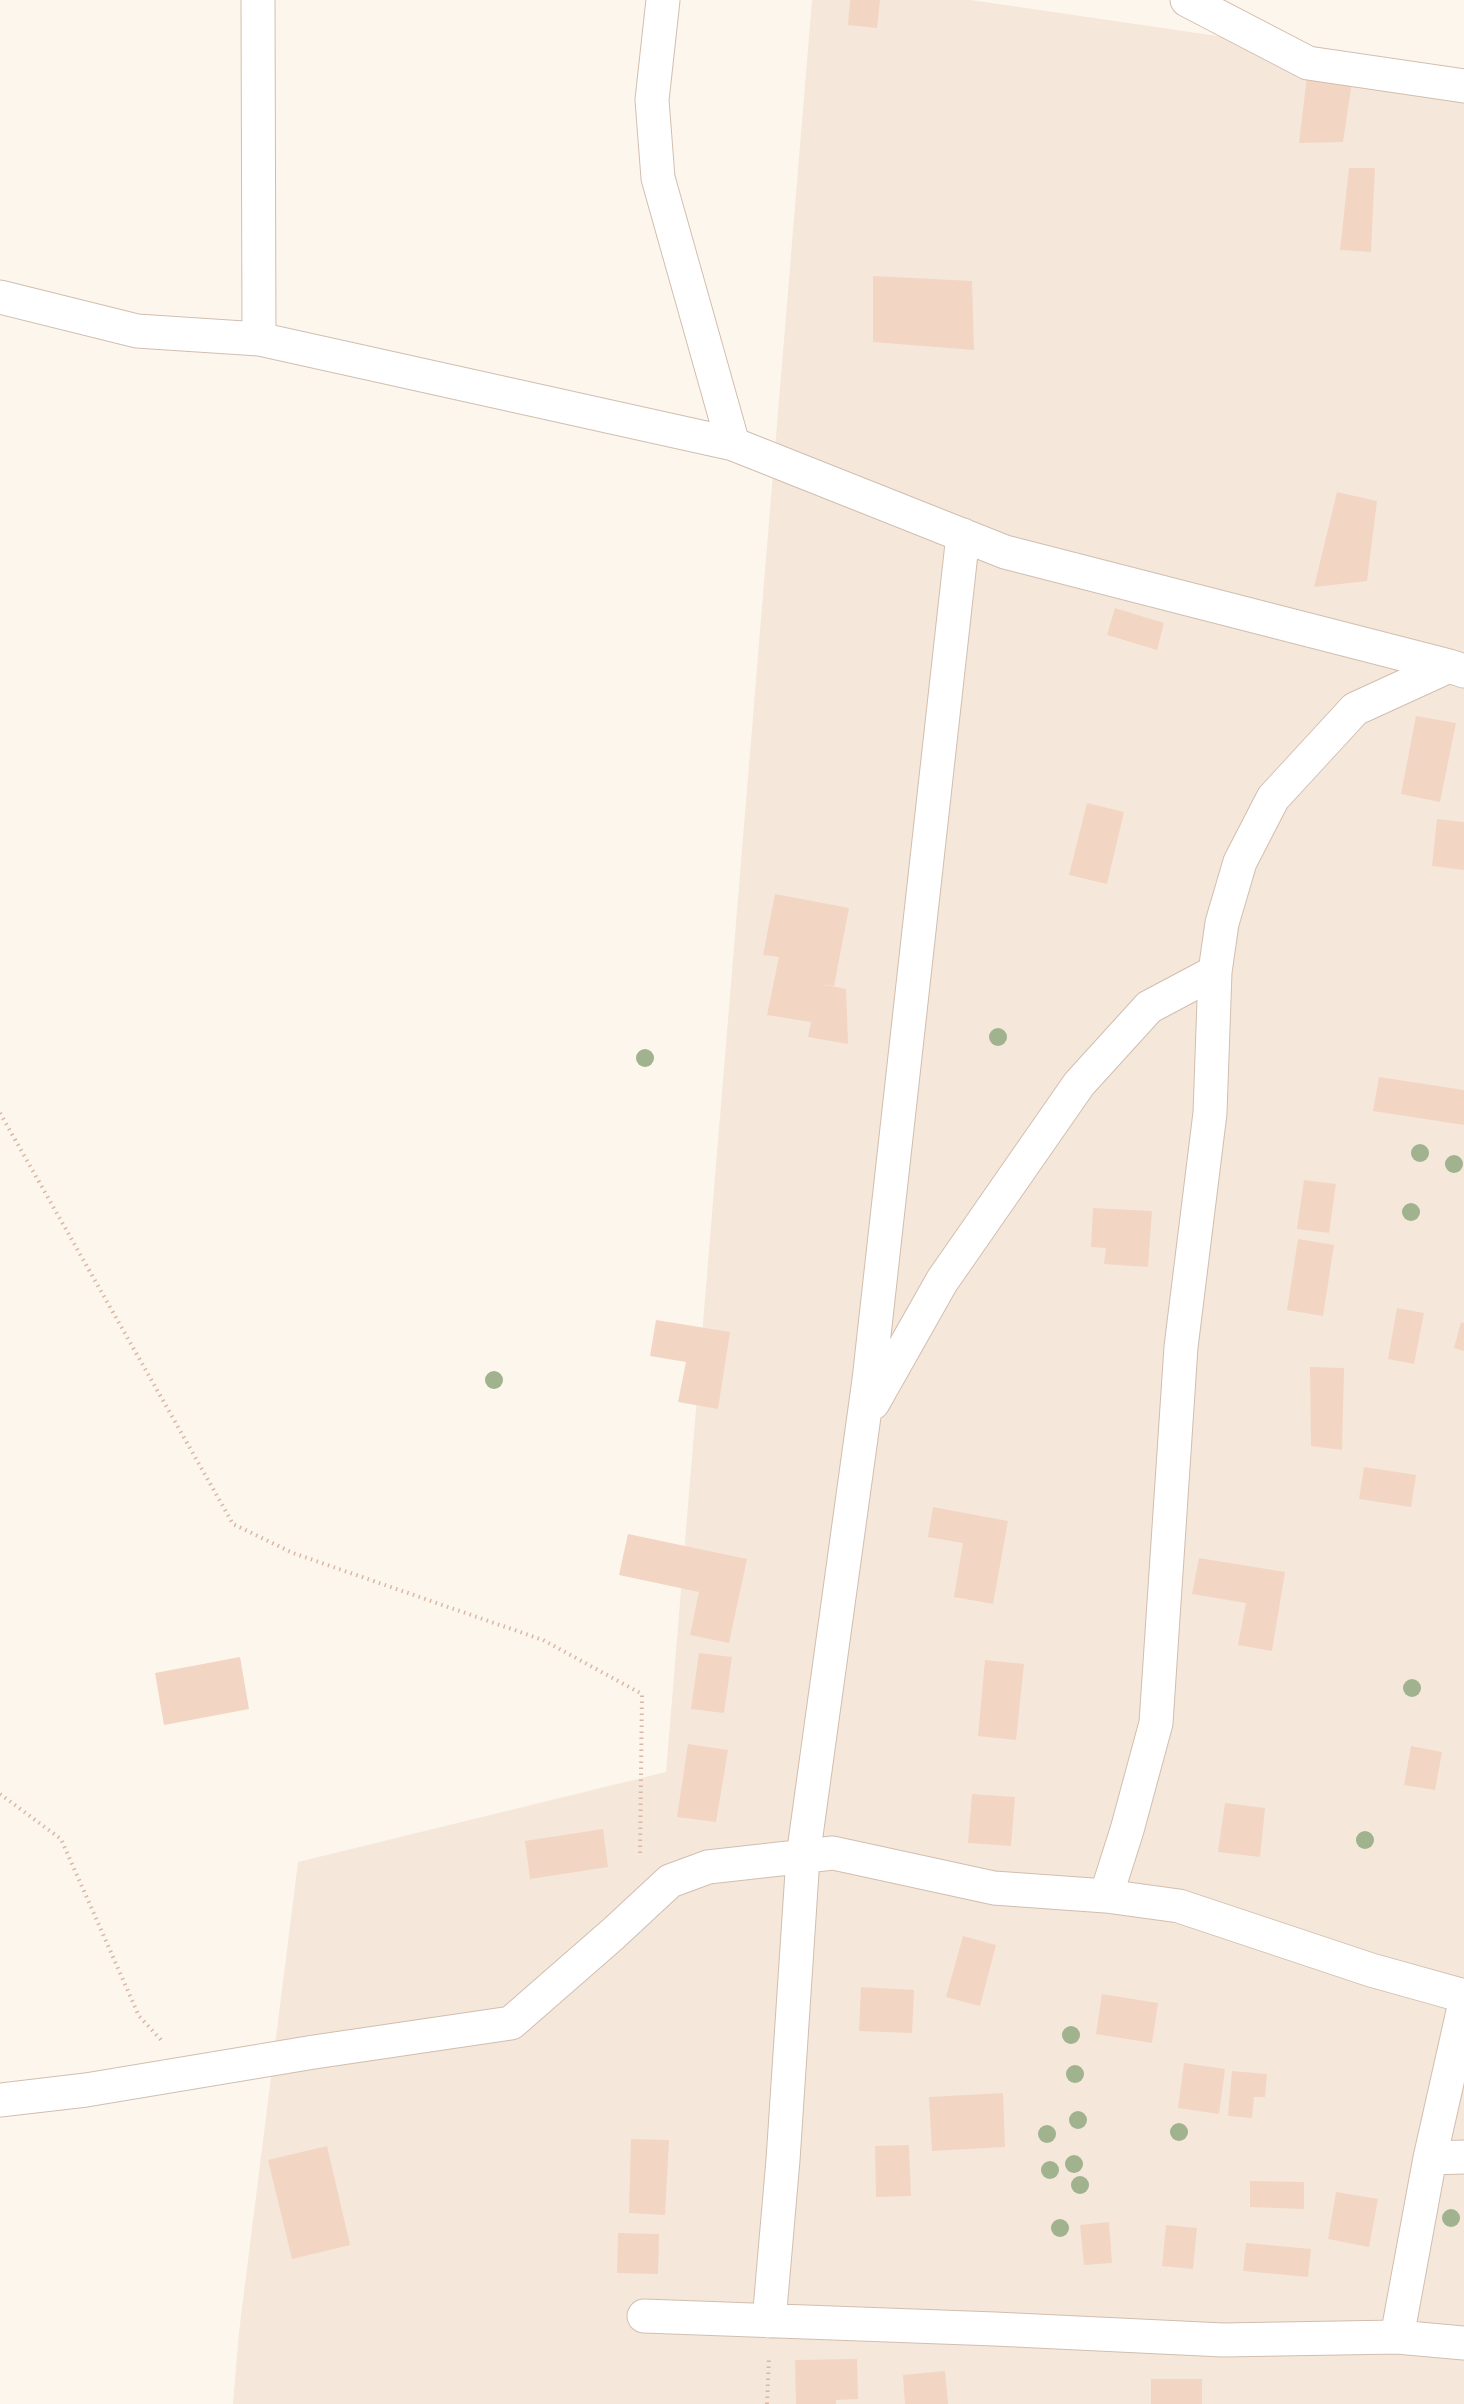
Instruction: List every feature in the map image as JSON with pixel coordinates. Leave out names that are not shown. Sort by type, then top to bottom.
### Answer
[{"type":"street","points":[[258,0],[259,339]]},
{"type":"street","points":[[663,0],[652,100],[658,178],[733,444]]},
{"type":"street","points":[[1187,0],[1308,63],[1464,86]]},
{"type":"street","points":[[0,297],[137,331],[259,339],[733,444],[1005,552],[1457,669]]},
{"type":"street","points":[[769,2321],[783,2160],[803,1857],[864,1418],[963,535]]},
{"type":"street","points":[[1106,1896],[1127,1830],[1156,1723],[1180,1347],[1210,1113],[1215,972],[1222,923],[1240,862],[1273,798],[1355,709],[1457,669]]},
{"type":"street","points":[[864,1418],[942,1281],[1079,1084],[1149,1007],[1215,972]]},
{"type":"street","points":[[0,2100],[86,2090],[511,2022],[670,1881],[708,1867],[833,1853],[994,1888],[1106,1896],[1179,1906],[1371,1970],[1464,1996]]},
{"type":"street","points":[[1397,2337],[1430,2158],[1464,2007]]},
{"type":"street","points":[[1430,2158],[1464,2157]]},
{"type":"street","points":[[644,2316],[1223,2340],[1397,2337],[1464,2343]]},
{"type":"path","points":[[0,1113],[233,1524],[293,1553],[543,1640],[642,1694],[640,1909]]},
{"type":"path","points":[[0,1794],[61,1839],[139,2016],[191,2072]]},
{"type":"path","points":[[768,2404],[769,2321]]},
{"type":"shaded area","points":[[812,0],[971,0],[1464,72],[1464,2404],[233,2404],[239,2332],[298,1862],[666,1772]]},
{"type":"building","points":[[850,0],[880,0],[877,28],[848,25]]},
{"type":"building","points":[[1308,68],[1353,75],[1343,142],[1299,143]]},
{"type":"building","points":[[1349,168],[1375,168],[1371,252],[1340,250]]},
{"type":"building","points":[[873,276],[972,281],[974,350],[873,342]]},
{"type":"building","points":[[1337,492],[1377,501],[1367,581],[1314,587]]},
{"type":"building","points":[[1115,608],[1164,623],[1157,650],[1107,635]]},
{"type":"building","points":[[1416,716],[1456,723],[1440,802],[1401,794]]},
{"type":"building","points":[[1087,803],[1124,812],[1107,884],[1069,875]]},
{"type":"building","points":[[1437,819],[1464,822],[1464,870],[1432,866]]},
{"type":"building","points":[[775,894],[849,908],[834,986],[820,984],[846,989],[848,1044],[808,1037],[811,1022],[767,1015],[779,957],[763,955]]},
{"type":"building","points":[[1379,1077],[1464,1090],[1464,1125],[1373,1111]]},
{"type":"building","points":[[1304,1180],[1336,1184],[1329,1233],[1297,1229]]},
{"type":"building","points":[[1093,1208],[1152,1211],[1148,1267],[1104,1264],[1106,1248],[1091,1247]]},
{"type":"building","points":[[1298,1239],[1334,1245],[1323,1316],[1287,1310]]},
{"type":"building","points":[[1397,1308],[1424,1313],[1414,1364],[1388,1359]]},
{"type":"building","points":[[656,1320],[730,1332],[718,1409],[678,1402],[686,1362],[650,1356]]},
{"type":"building","points":[[1461,1322],[1464,1323],[1464,1351],[1454,1348]]},
{"type":"building","points":[[1310,1367],[1344,1368],[1342,1450],[1311,1446]]},
{"type":"building","points":[[1364,1467],[1416,1475],[1411,1507],[1359,1499]]},
{"type":"building","points":[[933,1507],[1008,1521],[993,1604],[954,1597],[963,1543],[928,1537]]},
{"type":"building","points":[[628,1534],[747,1559],[729,1643],[690,1635],[699,1592],[619,1575]]},
{"type":"building","points":[[1199,1558],[1285,1572],[1272,1651],[1238,1645],[1246,1603],[1192,1594]]},
{"type":"building","points":[[699,1653],[732,1657],[724,1713],[691,1709]]},
{"type":"building","points":[[240,1657],[249,1709],[164,1725],[155,1673]]},
{"type":"building","points":[[985,1660],[1024,1664],[1016,1740],[978,1736]]},
{"type":"building","points":[[688,1744],[728,1750],[716,1822],[677,1817]]},
{"type":"building","points":[[1411,1746],[1442,1752],[1435,1790],[1404,1785]]},
{"type":"building","points":[[972,1794],[1015,1797],[1011,1846],[968,1843]]},
{"type":"building","points":[[1225,1803],[1265,1808],[1260,1857],[1218,1852]]},
{"type":"building","points":[[603,1829],[608,1867],[530,1879],[525,1841]]},
{"type":"building","points":[[963,1936],[996,1945],[980,2006],[946,1997]]},
{"type":"building","points":[[861,1987],[914,1990],[912,2033],[859,2031]]},
{"type":"building","points":[[1102,1994],[1158,2003],[1152,2043],[1096,2034]]},
{"type":"building","points":[[1184,2063],[1225,2069],[1219,2114],[1178,2108]]},
{"type":"building","points":[[1232,2071],[1267,2074],[1265,2097],[1254,2097],[1252,2118],[1228,2116]]},
{"type":"building","points":[[1003,2093],[1005,2147],[932,2151],[929,2097]]},
{"type":"building","points":[[631,2139],[669,2140],[665,2215],[629,2213]]},
{"type":"building","points":[[909,2145],[911,2196],[876,2197],[875,2146]]},
{"type":"building","points":[[327,2146],[350,2245],[292,2259],[268,2160]]},
{"type":"building","points":[[1250,2181],[1304,2182],[1304,2209],[1250,2207]]},
{"type":"building","points":[[1336,2192],[1378,2199],[1369,2247],[1328,2239]]},
{"type":"building","points":[[1109,2222],[1112,2263],[1084,2265],[1080,2225]]},
{"type":"building","points":[[1166,2225],[1197,2228],[1193,2269],[1162,2266]]},
{"type":"building","points":[[618,2233],[659,2234],[658,2274],[617,2273]]},
{"type":"building","points":[[1246,2243],[1311,2249],[1308,2277],[1243,2271]]},
{"type":"building","points":[[857,2359],[858,2399],[836,2400],[836,2404],[796,2404],[795,2360]]},
{"type":"building","points":[[945,2371],[948,2404],[905,2404],[903,2375]]},
{"type":"building","points":[[1151,2379],[1202,2379],[1202,2404],[1151,2404]]}]
